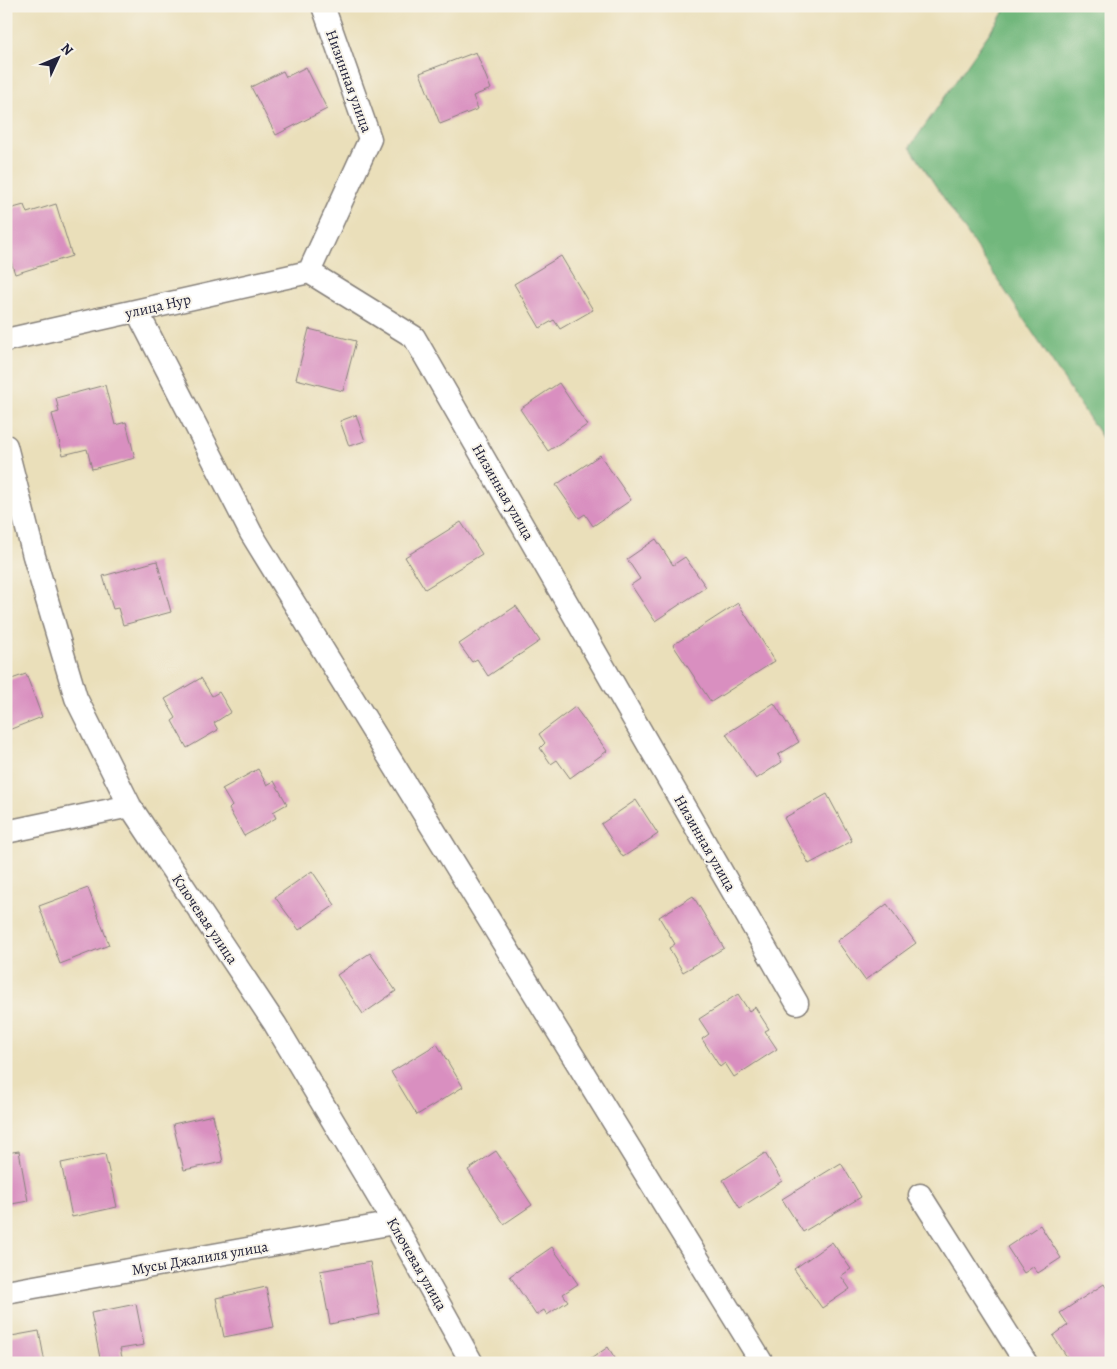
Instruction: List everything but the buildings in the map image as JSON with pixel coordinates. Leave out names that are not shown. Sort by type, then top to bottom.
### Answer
[{"type":"street","name":"Низинная улица","points":[[323,6],[370,139],[309,272],[414,337],[797,1003]]},
{"type":"street","name":"улица Нур","points":[[6,340],[309,272]]},
{"type":"street","points":[[137,311],[251,533],[762,1363]]},
{"type":"street","name":"Ключевая улица","points":[[6,446],[34,556],[76,698],[130,806],[275,1024],[394,1223],[472,1363]]},
{"type":"street","points":[[6,832],[130,806]]},
{"type":"street","points":[[920,1196],[1026,1363]]},
{"type":"street","name":"Мусы Джалиля улица","points":[[6,1292],[394,1223]]},
{"type":"green space","points":[[1008,6],[1111,6],[1111,451],[910,147]]}]
